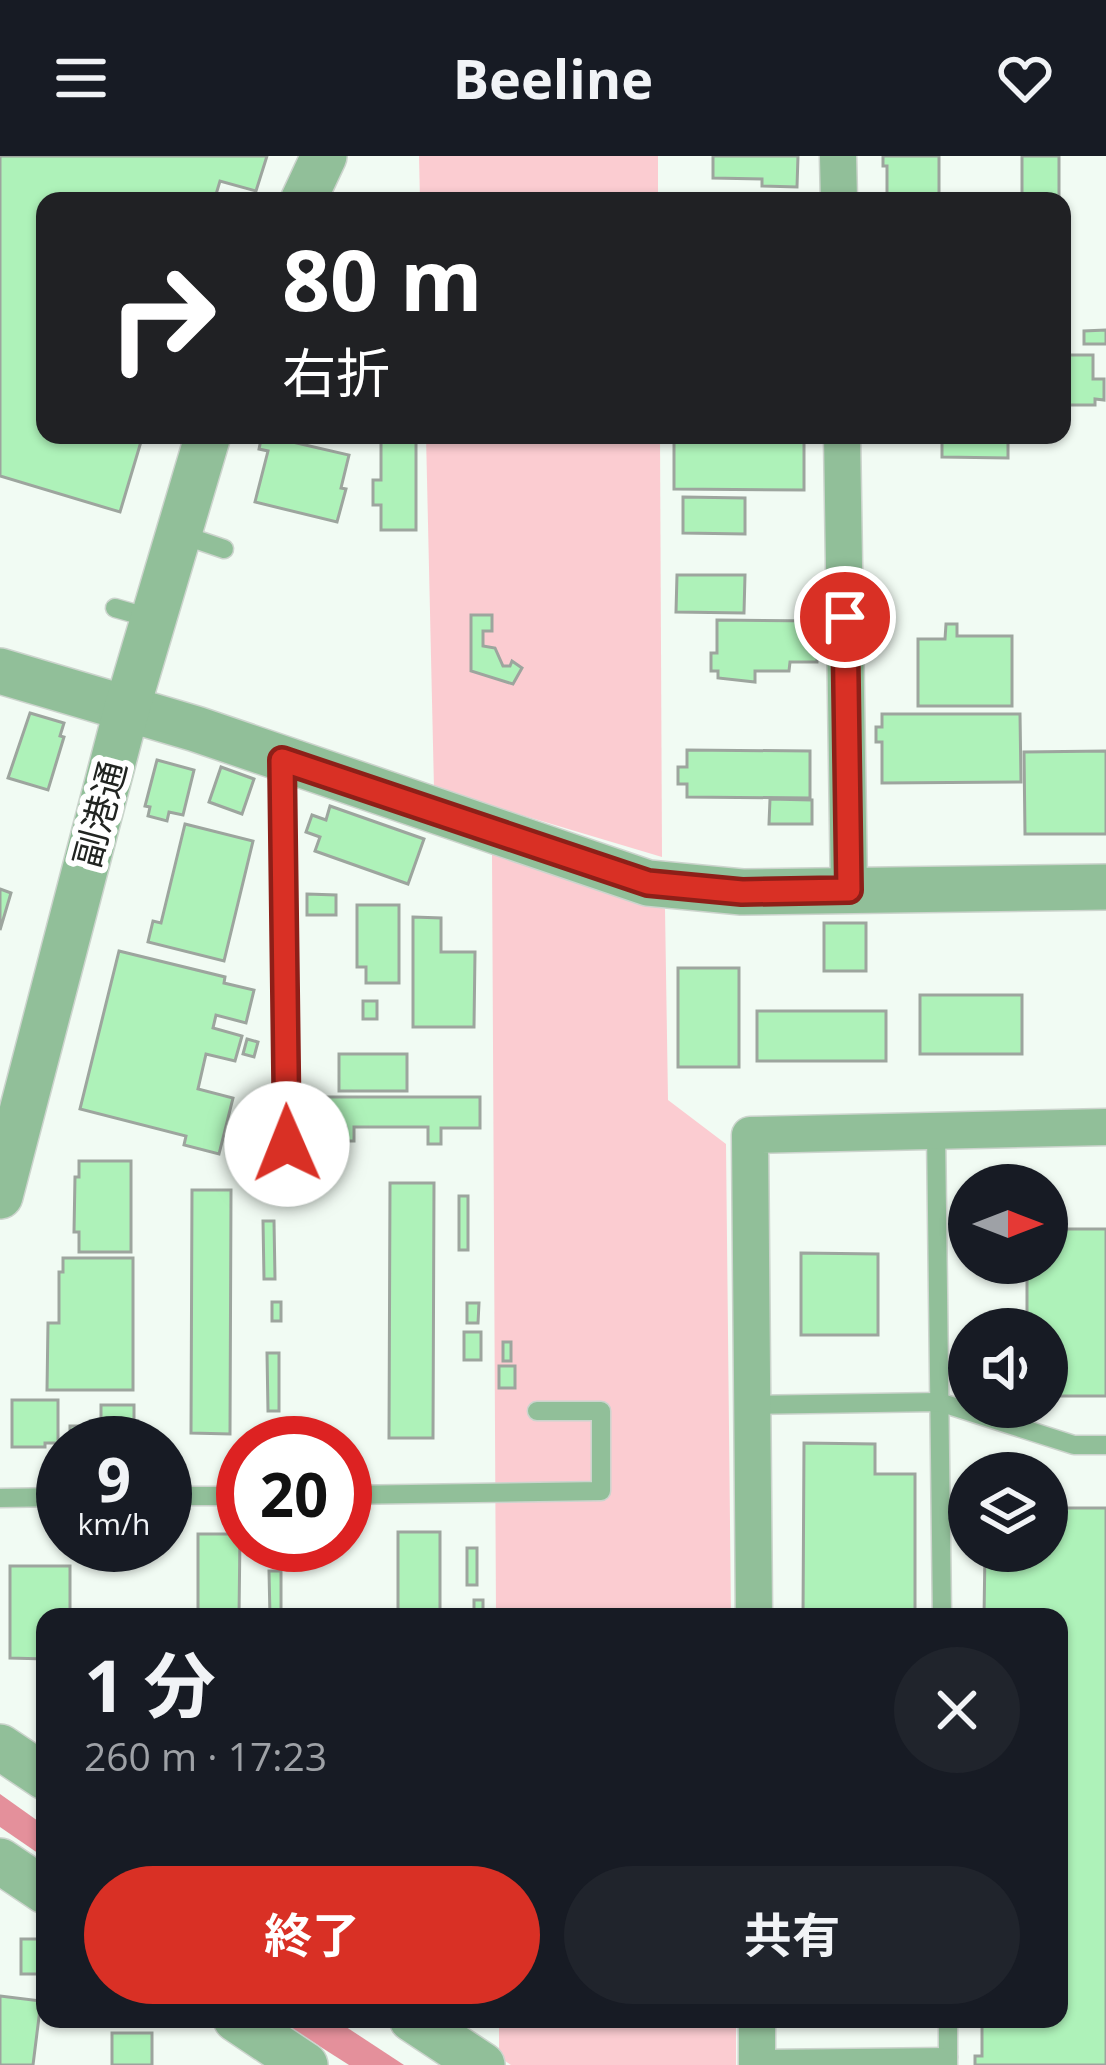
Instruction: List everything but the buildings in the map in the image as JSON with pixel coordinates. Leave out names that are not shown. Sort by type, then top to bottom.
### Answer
[{"type":"street","points":[[307,192],[324,156]]},
{"type":"street","points":[[838,156],[839,192]]},
{"type":"street","name":"副港通","points":[[0,1196],[127,708],[134,613],[178,533],[205,444]]},
{"type":"street","points":[[842,444],[849,890]]},
{"type":"street","points":[[0,671],[196,729],[648,883],[742,892],[1106,887]]},
{"type":"street","points":[[754,1608],[750,1135],[1106,1127]]},
{"type":"street","points":[[0,1747],[36,1771]]},
{"type":"street","points":[[0,1861],[36,1885]]},
{"type":"street","points":[[250,2028],[305,2065]]},
{"type":"street","points":[[426,2028],[482,2065]]},
{"type":"street","points":[[757,2028],[757,2062]]},
{"type":"lane","points":[[178,533],[224,549]]},
{"type":"lane","points":[[282,760],[287,1144]]},
{"type":"lane","points":[[936,1130],[942,1608]]},
{"type":"lane","points":[[752,1405],[939,1402],[1074,1445],[1106,1445]]},
{"type":"lane","points":[[372,1495],[601,1491],[601,1411],[537,1411]]},
{"type":"lane","points":[[0,1498],[36,1497]]},
{"type":"lane","points":[[757,2062],[948,2061],[948,2028]]},
{"type":"shaded area","points":[[419,156],[658,156],[658,192],[420,192]]},
{"type":"shaded area","points":[[426,444],[660,444],[662,857],[434,789]]},
{"type":"shaded area","points":[[492,854],[665,909],[668,1100],[726,1144],[731,1608],[496,1608]]},
{"type":"shaded area","points":[[0,1794],[36,1820],[36,1852],[0,1827]]},
{"type":"shaded area","points":[[291,2028],[348,2028],[404,2065],[349,2065]]},
{"type":"shaded area","points":[[499,2028],[736,2028],[736,2065],[511,2065],[499,2057]]},
{"type":"route","points":[[287,1144],[282,760],[648,883],[742,892],[849,890],[845,617]]}]
